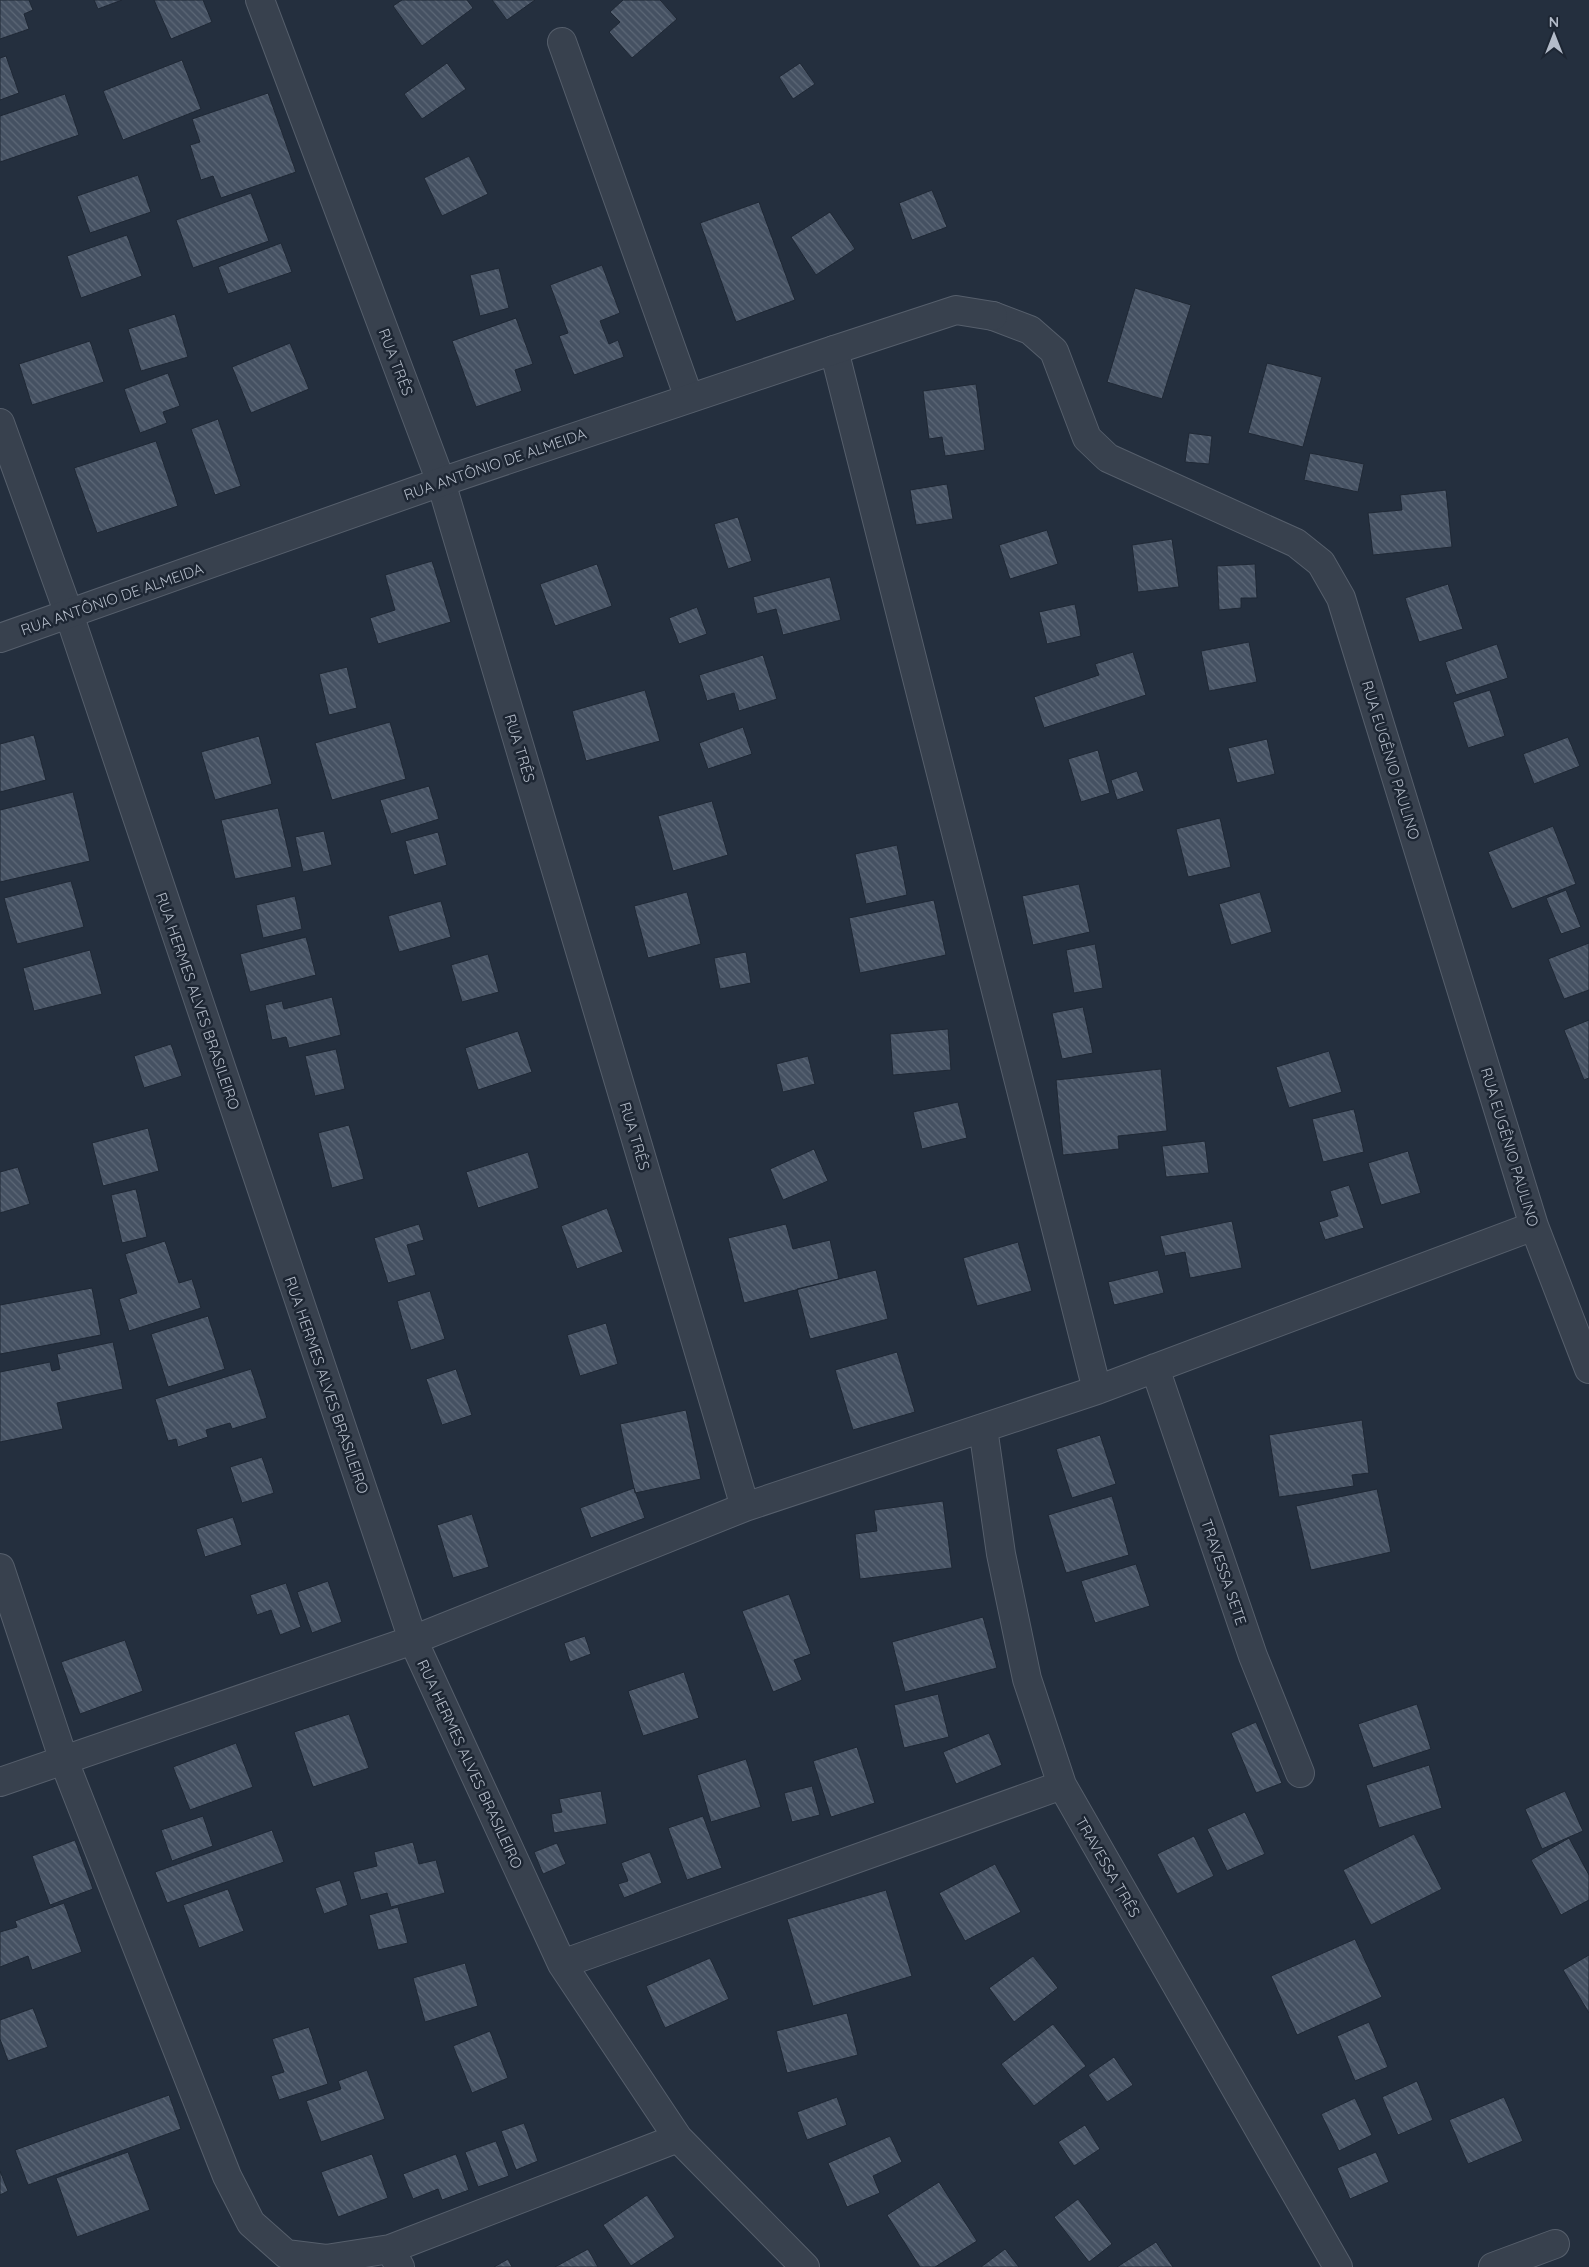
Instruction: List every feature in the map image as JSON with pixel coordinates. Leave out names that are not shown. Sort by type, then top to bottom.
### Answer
[{"type":"street","name":"RUA TRÊS","points":[[260,0],[441,482],[745,1507]]},
{"type":"street","points":[[562,42],[689,398]]},
{"type":"street","name":"RUA ANTÔNIO DE ALMEIDA","points":[[0,638],[441,482],[956,310],[993,316]]},
{"type":"street","name":"RUA EUGÊNIO PAULINO","points":[[993,316],[1030,330],[1054,351],[1087,438],[1108,458],[1296,543],[1321,563],[1341,598],[1534,1226],[1589,1369]]},
{"type":"street","points":[[834,350],[1097,1390]]},
{"type":"street","name":"RUA HERMES ALVES BRASILEIRO","points":[[0,423],[69,614],[413,1640],[562,1964],[678,2138],[805,2267]]},
{"type":"street","points":[[0,1782],[413,1640],[745,1507],[1097,1390],[1534,1226]]},
{"type":"street","name":"TRAVESSA SETE","points":[[1155,1368],[1253,1656],[1300,1773]]},
{"type":"street","name":"TRAVESSA TRÊS","points":[[983,1428],[1001,1554],[1028,1679],[1062,1785],[1338,2267]]},
{"type":"street","points":[[0,1568],[64,1761],[227,2176],[252,2223],[286,2254],[326,2259],[395,2258],[678,2138]]},
{"type":"street","points":[[562,1964],[1062,1785]]},
{"type":"street","points":[[1493,2267],[1555,2244]]},
{"type":"building","points":[[0,0],[29,0],[33,10],[24,14],[29,29],[0,39]]},
{"type":"building","points":[[94,0],[122,0],[98,9]]},
{"type":"building","points":[[154,0],[203,0],[212,22],[171,39]]},
{"type":"building","points":[[402,0],[467,0],[473,8],[422,46],[393,6]]},
{"type":"building","points":[[492,0],[535,0],[507,20]]},
{"type":"building","points":[[623,0],[660,0],[677,19],[632,58],[609,32],[620,22],[610,12]]},
{"type":"building","points":[[6,56],[19,93],[0,100],[0,58]]},
{"type":"building","points":[[182,60],[201,109],[123,140],[103,91]]},
{"type":"building","points":[[447,63],[466,89],[422,119],[404,94]]},
{"type":"building","points":[[800,63],[815,84],[793,99],[779,77]]},
{"type":"building","points":[[268,93],[296,172],[221,198],[213,176],[201,180],[190,145],[200,142],[192,119]]},
{"type":"building","points":[[65,94],[79,135],[0,162],[0,116]]},
{"type":"building","points":[[469,156],[488,194],[442,216],[424,178]]},
{"type":"building","points":[[138,175],[151,212],[90,233],[77,196]]},
{"type":"building","points":[[932,190],[947,227],[912,240],[899,203]]},
{"type":"building","points":[[251,193],[269,241],[193,268],[176,220]]},
{"type":"building","points":[[759,202],[795,300],[736,322],[700,223]]},
{"type":"building","points":[[830,212],[855,249],[816,275],[791,237]]},
{"type":"building","points":[[127,235],[142,276],[81,298],[67,256]]},
{"type":"building","points":[[281,243],[292,272],[228,294],[218,267]]},
{"type":"building","points":[[602,265],[620,313],[600,321],[609,344],[618,340],[624,357],[574,375],[559,336],[568,333],[550,285]]},
{"type":"building","points":[[499,268],[509,308],[480,316],[470,275]]},
{"type":"building","points":[[1135,288],[1191,305],[1162,399],[1107,382]]},
{"type":"building","points":[[175,314],[188,357],[141,371],[128,329]]},
{"type":"building","points":[[516,318],[533,364],[515,370],[522,391],[476,407],[452,341]]},
{"type":"building","points":[[90,341],[104,382],[32,405],[19,364]]},
{"type":"building","points":[[290,343],[309,389],[251,413],[232,367]]},
{"type":"building","points":[[1267,363],[1322,377],[1303,447],[1248,433]]},
{"type":"building","points":[[168,373],[180,406],[163,412],[167,423],[140,433],[124,389]]},
{"type":"building","points":[[976,384],[985,450],[945,456],[942,437],[929,439],[923,391]]},
{"type":"building","points":[[218,419],[241,486],[215,495],[191,429]]},
{"type":"building","points":[[1189,433],[1212,436],[1209,464],[1185,462]]},
{"type":"building","points":[[156,441],[178,506],[97,533],[74,468]]},
{"type":"building","points":[[1310,453],[1364,464],[1358,492],[1304,480]]},
{"type":"building","points":[[947,484],[953,519],[916,525],[910,490]]},
{"type":"building","points":[[1446,490],[1452,547],[1373,555],[1368,513],[1402,510],[1400,495]]},
{"type":"building","points":[[738,517],[752,561],[728,569],[714,524]]},
{"type":"building","points":[[1047,530],[1058,564],[1010,579],[999,545]]},
{"type":"building","points":[[1172,539],[1179,587],[1138,592],[1132,545]]},
{"type":"building","points":[[432,561],[451,622],[378,644],[370,618],[395,610],[385,575]]},
{"type":"building","points":[[597,564],[612,606],[555,626],[540,584]]},
{"type":"building","points":[[1255,564],[1257,598],[1241,598],[1241,608],[1219,610],[1217,566]]},
{"type":"building","points":[[830,577],[841,620],[783,635],[776,609],[757,614],[753,597]]},
{"type":"building","points":[[1448,584],[1463,629],[1419,642],[1405,598]]},
{"type":"building","points":[[1075,604],[1081,636],[1047,644],[1039,612]]},
{"type":"building","points":[[697,607],[707,634],[679,644],[669,618]]},
{"type":"building","points":[[1249,642],[1257,682],[1209,691],[1201,651]]},
{"type":"building","points":[[1497,644],[1508,678],[1456,695],[1445,662]]},
{"type":"building","points":[[1133,652],[1146,695],[1044,728],[1034,697],[1099,675],[1095,664]]},
{"type":"building","points":[[763,655],[777,699],[739,711],[734,693],[707,701],[699,675]]},
{"type":"building","points":[[347,667],[357,708],[329,715],[319,674]]},
{"type":"building","points":[[645,690],[660,741],[586,761],[572,711]]},
{"type":"building","points":[[1490,690],[1505,736],[1468,748],[1453,702]]},
{"type":"building","points":[[390,722],[406,779],[332,800],[315,743]]},
{"type":"building","points":[[743,727],[752,754],[708,769],[699,743]]},
{"type":"building","points":[[34,735],[46,780],[0,792],[0,744]]},
{"type":"building","points":[[259,736],[272,784],[215,800],[201,752]]},
{"type":"building","points":[[1568,737],[1580,766],[1534,784],[1523,754]]},
{"type":"building","points":[[1267,739],[1275,774],[1237,783],[1228,748]]},
{"type":"building","points":[[1098,750],[1110,793],[1081,802],[1068,759]]},
{"type":"building","points":[[1137,771],[1144,791],[1117,800],[1111,780]]},
{"type":"building","points":[[429,786],[439,819],[391,834],[380,800]]},
{"type":"building","points":[[73,792],[90,861],[0,882],[0,810]]},
{"type":"building","points":[[712,801],[728,855],[673,871],[658,816]]},
{"type":"building","points":[[278,808],[292,867],[235,879],[221,820]]},
{"type":"building","points":[[1220,818],[1231,867],[1188,877],[1176,829]]},
{"type":"building","points":[[1553,826],[1576,884],[1512,909],[1488,852]]},
{"type":"building","points":[[324,831],[332,865],[303,872],[295,837]]},
{"type":"building","points":[[438,832],[447,865],[414,875],[405,841]]},
{"type":"building","points":[[897,845],[907,895],[866,904],[855,854]]},
{"type":"building","points":[[71,881],[84,927],[17,944],[4,898]]},
{"type":"building","points":[[1079,884],[1090,932],[1033,945],[1022,896]]},
{"type":"building","points":[[1566,890],[1581,927],[1561,934],[1546,898]]},
{"type":"building","points":[[687,892],[701,944],[648,958],[634,906]]},
{"type":"building","points":[[1260,892],[1272,932],[1231,945],[1219,904]]},
{"type":"building","points":[[295,896],[302,929],[263,938],[256,905]]},
{"type":"building","points":[[934,900],[946,955],[860,973],[849,918]]},
{"type":"building","points":[[441,901],[451,937],[399,952],[388,916]]},
{"type":"building","points":[[306,937],[316,975],[250,992],[240,954]]},
{"type":"building","points":[[1589,943],[1589,990],[1564,999],[1548,959]]},
{"type":"building","points":[[1095,944],[1103,988],[1074,993],[1066,950]]},
{"type":"building","points":[[90,950],[102,994],[34,1011],[23,968]]},
{"type":"building","points":[[746,952],[751,983],[720,989],[714,958]]},
{"type":"building","points":[[488,954],[499,992],[462,1002],[451,965]]},
{"type":"building","points":[[332,997],[341,1035],[289,1048],[286,1037],[272,1040],[265,1005],[282,1001],[284,1009]]},
{"type":"building","points":[[1083,1007],[1093,1053],[1062,1059],[1052,1013]]},
{"type":"building","points":[[1589,1020],[1589,1078],[1584,1080],[1564,1030]]},
{"type":"building","points":[[948,1029],[951,1070],[893,1075],[890,1034]]},
{"type":"building","points":[[518,1031],[532,1072],[478,1090],[465,1048]]},
{"type":"building","points":[[171,1044],[182,1076],[144,1088],[134,1056]]},
{"type":"building","points":[[336,1049],[345,1089],[315,1096],[305,1056]]},
{"type":"building","points":[[1329,1051],[1342,1092],[1289,1108],[1276,1067]]},
{"type":"building","points":[[808,1056],[815,1084],[783,1092],[776,1064]]},
{"type":"building","points":[[1161,1069],[1167,1131],[1118,1136],[1119,1149],[1063,1155],[1056,1080]]},
{"type":"building","points":[[958,1102],[967,1138],[922,1149],[913,1112]]},
{"type":"building","points":[[1354,1109],[1364,1152],[1323,1162],[1312,1119]]},
{"type":"building","points":[[349,1125],[364,1179],[332,1188],[318,1133]]},
{"type":"building","points":[[148,1128],[159,1171],[103,1186],[92,1143]]},
{"type":"building","points":[[1205,1141],[1209,1173],[1166,1177],[1162,1146]]},
{"type":"building","points":[[814,1149],[828,1181],[783,1200],[770,1169]]},
{"type":"building","points":[[1408,1151],[1421,1193],[1381,1205],[1368,1163]]},
{"type":"building","points":[[528,1152],[539,1188],[478,1208],[466,1172]]},
{"type":"building","points":[[18,1167],[30,1204],[0,1213],[0,1172]]},
{"type":"building","points":[[1349,1185],[1364,1228],[1325,1240],[1319,1222],[1338,1216],[1330,1191]]},
{"type":"building","points":[[136,1189],[147,1237],[122,1243],[111,1195]]},
{"type":"building","points":[[607,1208],[623,1252],[577,1269],[561,1226]]},
{"type":"building","points":[[1232,1221],[1242,1268],[1190,1278],[1185,1252],[1165,1256],[1160,1236]]},
{"type":"building","points":[[419,1224],[424,1240],[407,1245],[416,1275],[388,1283],[374,1238]]},
{"type":"building","points":[[786,1224],[793,1249],[830,1240],[839,1279],[744,1303],[728,1238]]},
{"type":"building","points":[[165,1241],[179,1283],[192,1279],[201,1308],[129,1331],[119,1299],[137,1293],[125,1254]]},
{"type":"building","points":[[1018,1242],[1032,1291],[977,1306],[963,1258]]},
{"type":"building","points":[[876,1270],[888,1319],[810,1339],[797,1289]]},
{"type":"building","points":[[1158,1270],[1164,1293],[1114,1305],[1108,1282]]},
{"type":"building","points":[[92,1288],[101,1335],[0,1354],[0,1305]]},
{"type":"building","points":[[430,1291],[445,1339],[411,1350],[397,1301]]},
{"type":"building","points":[[208,1316],[225,1369],[168,1387],[151,1334]]},
{"type":"building","points":[[606,1323],[618,1364],[580,1376],[567,1335]]},
{"type":"building","points":[[113,1342],[123,1389],[57,1403],[63,1429],[0,1442],[0,1372],[50,1362],[52,1371],[60,1369],[57,1354]]},
{"type":"building","points":[[897,1352],[915,1412],[853,1430],[835,1370]]},
{"type":"building","points":[[251,1369],[267,1418],[232,1429],[230,1423],[206,1430],[208,1437],[178,1447],[176,1439],[168,1441],[155,1399]]},
{"type":"building","points":[[456,1369],[472,1415],[442,1425],[426,1379]]},
{"type":"building","points":[[686,1410],[701,1479],[635,1493],[620,1424]]},
{"type":"building","points":[[1362,1420],[1369,1473],[1352,1475],[1354,1486],[1279,1497],[1269,1435]]},
{"type":"building","points":[[1100,1435],[1116,1484],[1072,1498],[1056,1449]]},
{"type":"building","points":[[262,1457],[274,1493],[242,1503],[230,1467]]},
{"type":"building","points":[[634,1488],[645,1518],[591,1538],[580,1508]]},
{"type":"building","points":[[1377,1489],[1391,1552],[1311,1570],[1296,1506]]},
{"type":"building","points":[[1112,1496],[1129,1555],[1066,1573],[1048,1515]]},
{"type":"building","points":[[943,1501],[952,1568],[860,1579],[855,1534],[877,1531],[874,1510]]},
{"type":"building","points":[[472,1514],[489,1567],[453,1578],[437,1525]]},
{"type":"building","points":[[233,1517],[242,1545],[205,1557],[196,1529]]},
{"type":"building","points":[[1136,1564],[1150,1606],[1095,1623],[1081,1581]]},
{"type":"building","points":[[328,1581],[342,1622],[312,1633],[297,1592]]},
{"type":"building","points":[[286,1583],[301,1627],[280,1635],[271,1610],[257,1615],[250,1595]]},
{"type":"building","points":[[789,1594],[811,1654],[794,1660],[802,1680],[773,1692],[742,1611]]},
{"type":"building","points":[[983,1617],[997,1668],[905,1692],[892,1642]]},
{"type":"building","points":[[585,1636],[591,1654],[570,1662],[564,1643]]},
{"type":"building","points":[[125,1640],[143,1691],[80,1714],[61,1662]]},
{"type":"building","points":[[684,1672],[699,1718],[643,1736],[628,1691]]},
{"type":"building","points":[[938,1694],[949,1737],[904,1748],[894,1705]]},
{"type":"building","points":[[1417,1704],[1431,1749],[1373,1768],[1358,1724]]},
{"type":"building","points":[[349,1714],[369,1768],[313,1787],[294,1732]]},
{"type":"building","points":[[1256,1722],[1282,1783],[1256,1793],[1231,1733]]},
{"type":"building","points":[[989,1733],[1002,1765],[956,1784],[943,1752]]},
{"type":"building","points":[[236,1743],[253,1787],[190,1810],[173,1767]]},
{"type":"building","points":[[857,1747],[875,1803],[831,1817],[813,1761]]},
{"type":"building","points":[[746,1759],[761,1807],[711,1822],[697,1775]]},
{"type":"building","points":[[1429,1765],[1442,1808],[1379,1828],[1366,1785]]},
{"type":"building","points":[[812,1786],[820,1815],[792,1822],[784,1793]]},
{"type":"building","points":[[601,1791],[607,1824],[554,1833],[551,1814],[562,1812],[559,1799]]},
{"type":"building","points":[[1565,1791],[1583,1831],[1542,1849],[1525,1809]]},
{"type":"building","points":[[1245,1812],[1265,1854],[1227,1871],[1207,1829]]},
{"type":"building","points":[[203,1816],[213,1846],[172,1861],[161,1830]]},
{"type":"building","points":[[703,1816],[722,1868],[687,1880],[668,1828]]},
{"type":"building","points":[[272,1830],[284,1862],[167,1903],[155,1872]]},
{"type":"building","points":[[1414,1834],[1442,1889],[1371,1925],[1343,1870]]},
{"type":"building","points":[[1194,1836],[1214,1876],[1177,1894],[1157,1854]]},
{"type":"building","points":[[1569,1838],[1589,1875],[1589,1900],[1561,1915],[1531,1860]]},
{"type":"building","points":[[75,1840],[93,1889],[50,1905],[32,1856]]},
{"type":"building","points":[[413,1842],[419,1864],[436,1860],[445,1893],[391,1907],[387,1893],[361,1900],[353,1872],[377,1866],[374,1852]]},
{"type":"building","points":[[557,1843],[566,1864],[543,1874],[534,1852]]},
{"type":"building","points":[[650,1852],[662,1883],[624,1898],[618,1884],[628,1881],[621,1863]]},
{"type":"building","points":[[995,1864],[1021,1912],[965,1941],[939,1893]]},
{"type":"building","points":[[340,1880],[348,1905],[324,1914],[315,1888]]},
{"type":"building","points":[[228,1889],[244,1931],[199,1948],[183,1905]]},
{"type":"building","points":[[886,1890],[912,1976],[813,2006],[787,1919]]},
{"type":"building","points":[[64,1903],[82,1952],[32,1970],[28,1956],[0,1967],[0,1932],[17,1927],[15,1921]]},
{"type":"building","points":[[398,1907],[408,1943],[378,1950],[369,1915]]},
{"type":"building","points":[[1355,1939],[1382,1997],[1297,2035],[1271,1976]]},
{"type":"building","points":[[1589,1955],[1589,2013],[1563,1970]]},
{"type":"building","points":[[1033,1956],[1058,1988],[1014,2022],[989,1988]]},
{"type":"building","points":[[710,1958],[729,1999],[665,2028],[646,1986]]},
{"type":"building","points":[[465,1963],[478,2006],[425,2022],[413,1978]]},
{"type":"building","points":[[33,2008],[48,2047],[8,2061],[0,2039],[0,2020]]},
{"type":"building","points":[[847,2013],[858,2055],[787,2073],[776,2031]]},
{"type":"building","points":[[1369,2022],[1388,2067],[1355,2081],[1337,2036]]},
{"type":"building","points":[[1053,2024],[1086,2066],[1034,2106],[1001,2064]]},
{"type":"building","points":[[309,2027],[328,2084],[279,2100],[271,2076],[284,2072],[272,2039]]},
{"type":"building","points":[[490,2031],[508,2078],[472,2093],[453,2046]]},
{"type":"building","points":[[1114,2057],[1133,2085],[1107,2102],[1088,2075]]},
{"type":"building","points":[[367,2070],[385,2119],[321,2142],[306,2101],[341,2089],[338,2081]]},
{"type":"building","points":[[1417,2081],[1433,2120],[1398,2135],[1382,2097]]},
{"type":"building","points":[[169,2095],[181,2129],[28,2185],[15,2150]]},
{"type":"building","points":[[837,2097],[847,2125],[807,2140],[797,2112]]},
{"type":"building","points":[[1504,2097],[1523,2141],[1468,2164],[1449,2120]]},
{"type":"building","points":[[1355,2098],[1372,2135],[1339,2151],[1321,2114]]},
{"type":"building","points":[[524,2123],[538,2161],[516,2170],[501,2131]]},
{"type":"building","points":[[1085,2125],[1100,2149],[1074,2166],[1058,2142]]},
{"type":"building","points":[[890,2136],[902,2162],[873,2176],[880,2193],[847,2207],[828,2163]]},
{"type":"building","points":[[496,2141],[509,2176],[478,2187],[465,2152]]},
{"type":"building","points":[[128,2152],[150,2210],[77,2237],[56,2178]]},
{"type":"building","points":[[1376,2152],[1389,2182],[1350,2199],[1337,2168]]},
{"type":"building","points":[[372,2154],[388,2198],[338,2217],[321,2172]]},
{"type":"building","points":[[456,2154],[469,2190],[442,2200],[438,2189],[413,2199],[403,2174]]},
{"type":"building","points":[[0,2171],[8,2191],[0,2195]]},
{"type":"building","points":[[939,2182],[977,2241],[935,2267],[920,2267],[887,2215]]},
{"type":"building","points":[[647,2195],[675,2237],[631,2266],[603,2225]]},
{"type":"building","points":[[1078,2199],[1112,2244],[1089,2262],[1054,2217]]},
{"type":"building","points":[[1156,2242],[1173,2267],[1117,2267]]},
{"type":"building","points":[[588,2249],[598,2267],[555,2267]]},
{"type":"building","points":[[1005,2249],[1019,2267],[981,2267]]},
{"type":"building","points":[[508,2259],[512,2267],[494,2267]]}]
